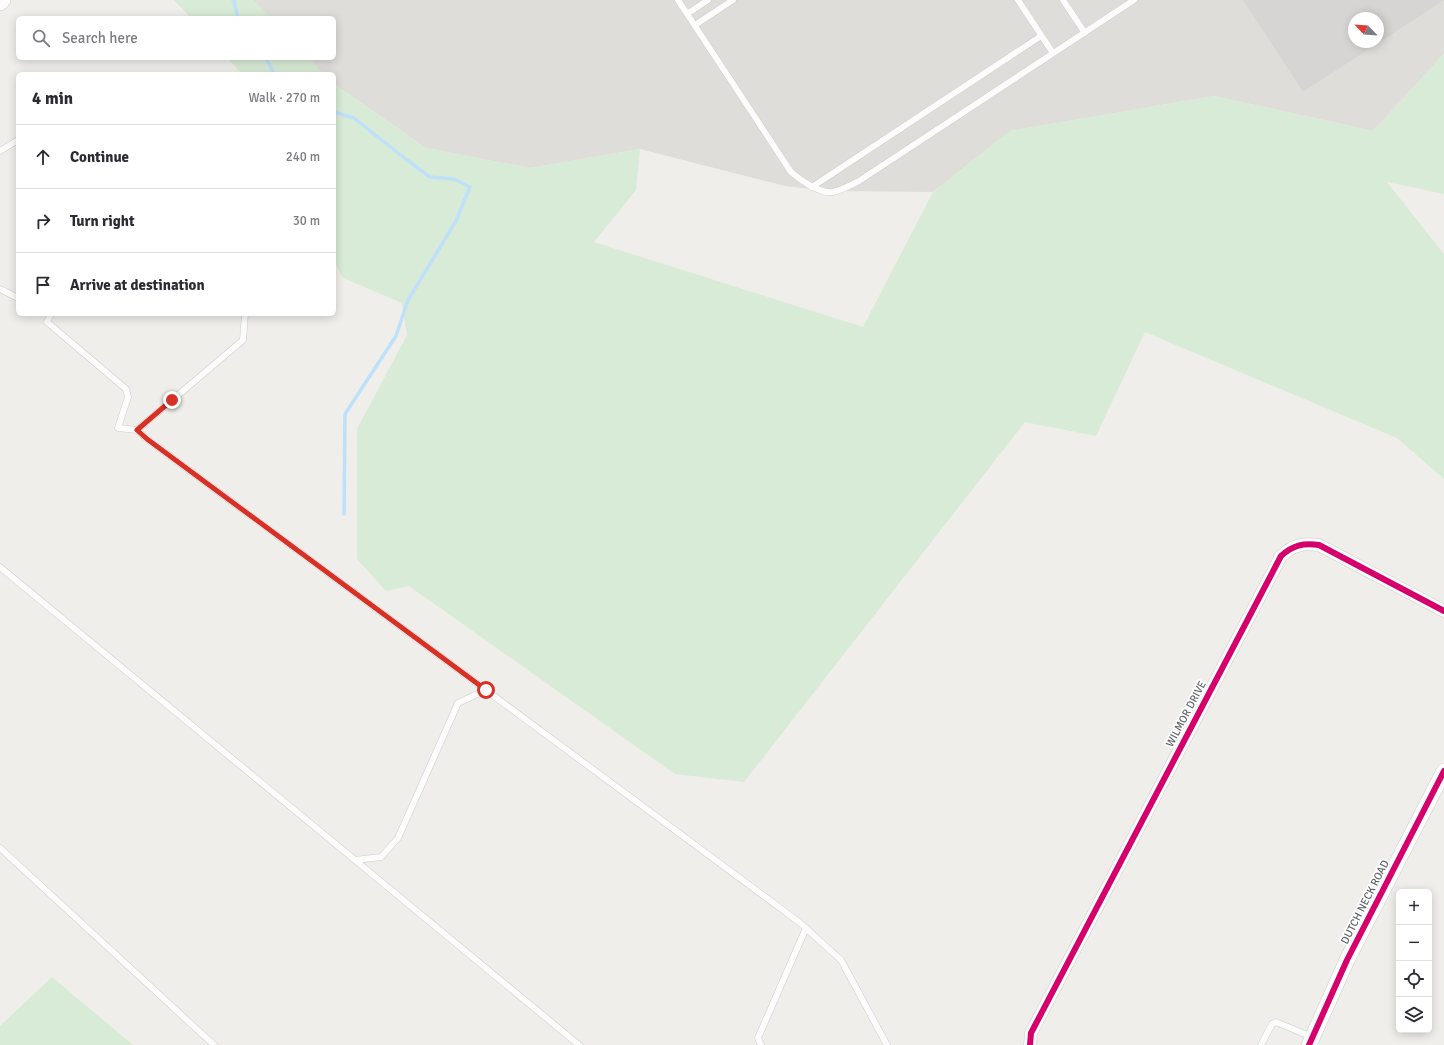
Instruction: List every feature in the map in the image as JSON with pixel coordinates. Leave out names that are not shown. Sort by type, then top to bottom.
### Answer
[{"type":"street","name":"WILMOR DRIVE","points":[[1030,1045],[1031,1033],[1281,556],[1289,549],[1299,545],[1319,545],[1444,611]]},
{"type":"street","name":"DUTCH NECK ROAD","points":[[1311,1041],[1347,960],[1444,771]]},
{"type":"lane","points":[[678,0],[791,172],[800,181],[812,187],[831,192],[859,181],[1134,0]]},
{"type":"lane","points":[[687,14],[708,0]]},
{"type":"lane","points":[[695,25],[733,0]]},
{"type":"lane","points":[[1018,0],[1053,53]]},
{"type":"lane","points":[[1063,0],[1084,33]]},
{"type":"lane","points":[[812,187],[1041,36]]},
{"type":"lane","points":[[0,150],[16,141]]},
{"type":"lane","points":[[0,289],[16,297]]},
{"type":"lane","points":[[50,316],[47,322],[126,389],[128,397],[118,428],[137,430],[153,444],[806,928],[841,960],[887,1045]]},
{"type":"lane","points":[[137,430],[243,340],[244,316]]},
{"type":"lane","points":[[0,567],[580,1045]]},
{"type":"lane","points":[[355,860],[381,857],[398,838],[458,703],[486,690]]},
{"type":"lane","points":[[0,848],[214,1045]]},
{"type":"lane","points":[[761,1045],[758,1038],[806,928]]},
{"type":"lane","points":[[1261,1045],[1272,1024],[1276,1022],[1311,1041]]},
{"type":"shaded area","points":[[253,0],[1444,0],[1444,54],[1373,131],[1214,96],[1010,131],[933,192],[828,191],[785,186],[640,149],[530,168],[426,148],[336,85],[336,72],[321,72],[310,60],[336,60],[336,16],[268,16]]},
{"type":"green space","points":[[174,0],[253,0],[268,16],[189,16]]},
{"type":"green space","points":[[1444,54],[1444,194],[1387,182],[1444,254],[1444,479],[1397,438],[1145,332],[1096,436],[1025,422],[744,782],[675,774],[409,586],[386,591],[357,559],[357,429],[407,335],[402,303],[343,278],[336,265],[336,85],[426,148],[530,168],[640,149],[636,190],[594,242],[863,327],[933,192],[1010,131],[1214,96],[1373,131]]},
{"type":"green space","points":[[229,60],[310,60],[321,72],[240,72]]},
{"type":"green space","points":[[52,977],[133,1045],[0,1045],[0,1026]]},
{"type":"building","points":[[1243,0],[1444,0],[1384,39],[1384,12],[1348,12],[1348,48],[1370,48],[1303,92]]},
{"type":"waterway","points":[[233,0],[238,16]]},
{"type":"waterway","points":[[267,60],[273,72]]},
{"type":"waterway","points":[[336,113],[354,118],[430,177],[454,179],[470,187],[456,221],[408,300],[396,336],[345,414],[344,514]]},
{"type":"cycle path","points":[[1030,1045],[1031,1033],[1281,556],[1294,547],[1308,544],[1319,545],[1444,611]]},
{"type":"cycle path","points":[[1309,1045],[1347,960],[1444,771]]},
{"type":"route","points":[[172,400],[137,430],[147,439],[486,690]]}]
